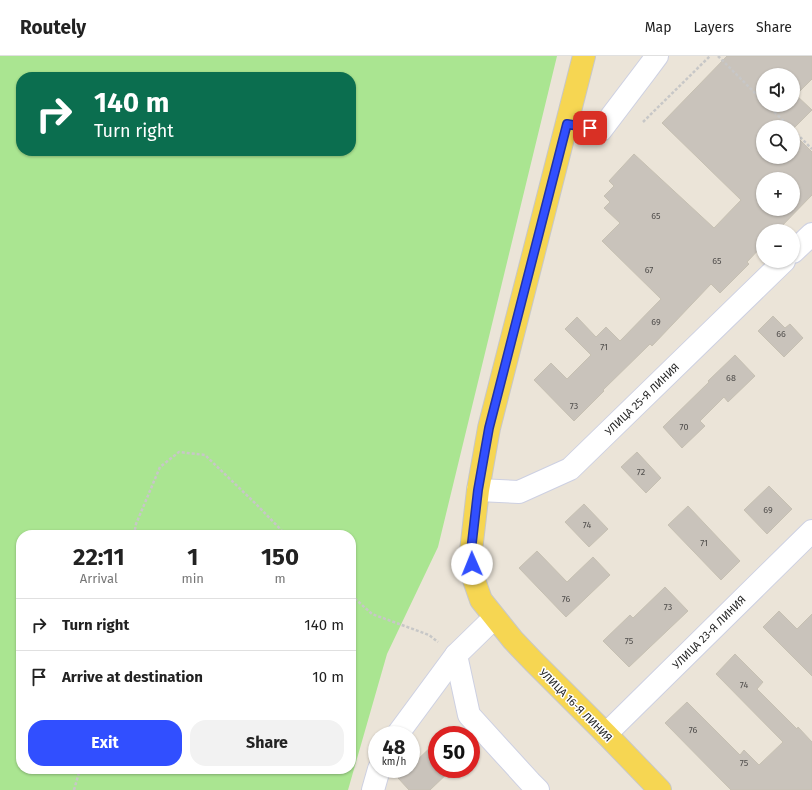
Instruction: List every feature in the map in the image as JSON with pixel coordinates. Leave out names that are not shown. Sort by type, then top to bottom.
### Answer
[{"type":"main road","name":"УЛИЦА 16-Я ЛИНИЯ","points":[[584,56],[489,428],[478,490],[471,551],[473,577],[481,600],[513,640],[660,790]]},
{"type":"street","points":[[567,124],[601,130],[657,56]]},
{"type":"street","points":[[800,245],[812,234]]},
{"type":"street","name":"УЛИЦА 25-Я ЛИНИЯ","points":[[478,490],[519,492],[570,469],[777,268]]},
{"type":"street","name":"УЛИЦА 23-Я ЛИНИЯ","points":[[606,734],[812,531]]},
{"type":"street","points":[[403,726],[456,655],[494,618]]},
{"type":"street","points":[[456,655],[469,715],[538,790]]},
{"type":"street","points":[[373,790],[376,778]]},
{"type":"path","points":[[643,122],[710,56]]},
{"type":"path","points":[[718,56],[756,94]]},
{"type":"path","points":[[775,112],[783,120]]},
{"type":"path","points":[[800,137],[812,149]]},
{"type":"path","points":[[135,530],[160,466],[179,452],[205,455],[281,530]]},
{"type":"path","points":[[356,600],[372,614],[428,635],[456,655]]},
{"type":"path","points":[[74,790],[79,774]]},
{"type":"green space","points":[[0,56],[557,56],[438,547],[387,654],[356,762],[356,530],[16,530],[16,774],[353,774],[348,790],[0,790]]},
{"type":"building","points":[[727,56],[812,56],[812,79],[800,91],[800,68],[756,68],[756,112],[800,112],[800,99],[812,110],[800,122],[800,120],[756,120],[756,164],[800,164],[800,140],[812,152],[812,195],[800,207],[800,172],[756,172],[756,216],[792,216],[784,224],[756,224],[756,252],[747,262],[749,264],[720,293],[711,284],[652,346],[650,344],[574,421],[534,380],[551,363],[567,379],[591,355],[565,329],[577,317],[596,337],[606,327],[620,341],[661,299],[602,241],[620,223],[604,208],[610,202],[604,196],[614,186],[609,181],[634,154],[714,228],[741,200],[662,123]]},
{"type":"building","points":[[773,316],[785,328],[790,324],[803,338],[784,357],[758,331]]},
{"type":"building","points":[[735,355],[755,376],[728,402],[724,397],[700,421],[705,426],[682,448],[663,427]]},
{"type":"building","points":[[637,452],[661,478],[646,493],[621,467]]},
{"type":"building","points":[[769,486],[792,509],[767,534],[744,510]]},
{"type":"building","points":[[584,504],[608,529],[589,547],[565,522]]},
{"type":"building","points":[[688,506],[740,561],[721,580],[668,525]]},
{"type":"building","points":[[537,551],[567,582],[593,557],[610,575],[566,617],[519,568]]},
{"type":"building","points":[[665,587],[688,611],[629,667],[603,641],[630,615],[633,618]]},
{"type":"building","points":[[779,611],[797,629],[812,614],[812,676],[763,627]]},
{"type":"building","points":[[735,654],[763,682],[757,689],[812,742],[812,790],[731,790],[665,723],[687,702],[740,755],[744,750],[759,765],[783,742],[716,674]]},
{"type":"building","points":[[428,750],[428,778],[443,778],[430,790],[409,790],[398,778],[420,778],[420,757]]},
{"type":"route","points":[[472,564],[471,551],[478,490],[489,428],[567,124],[590,128]]}]
